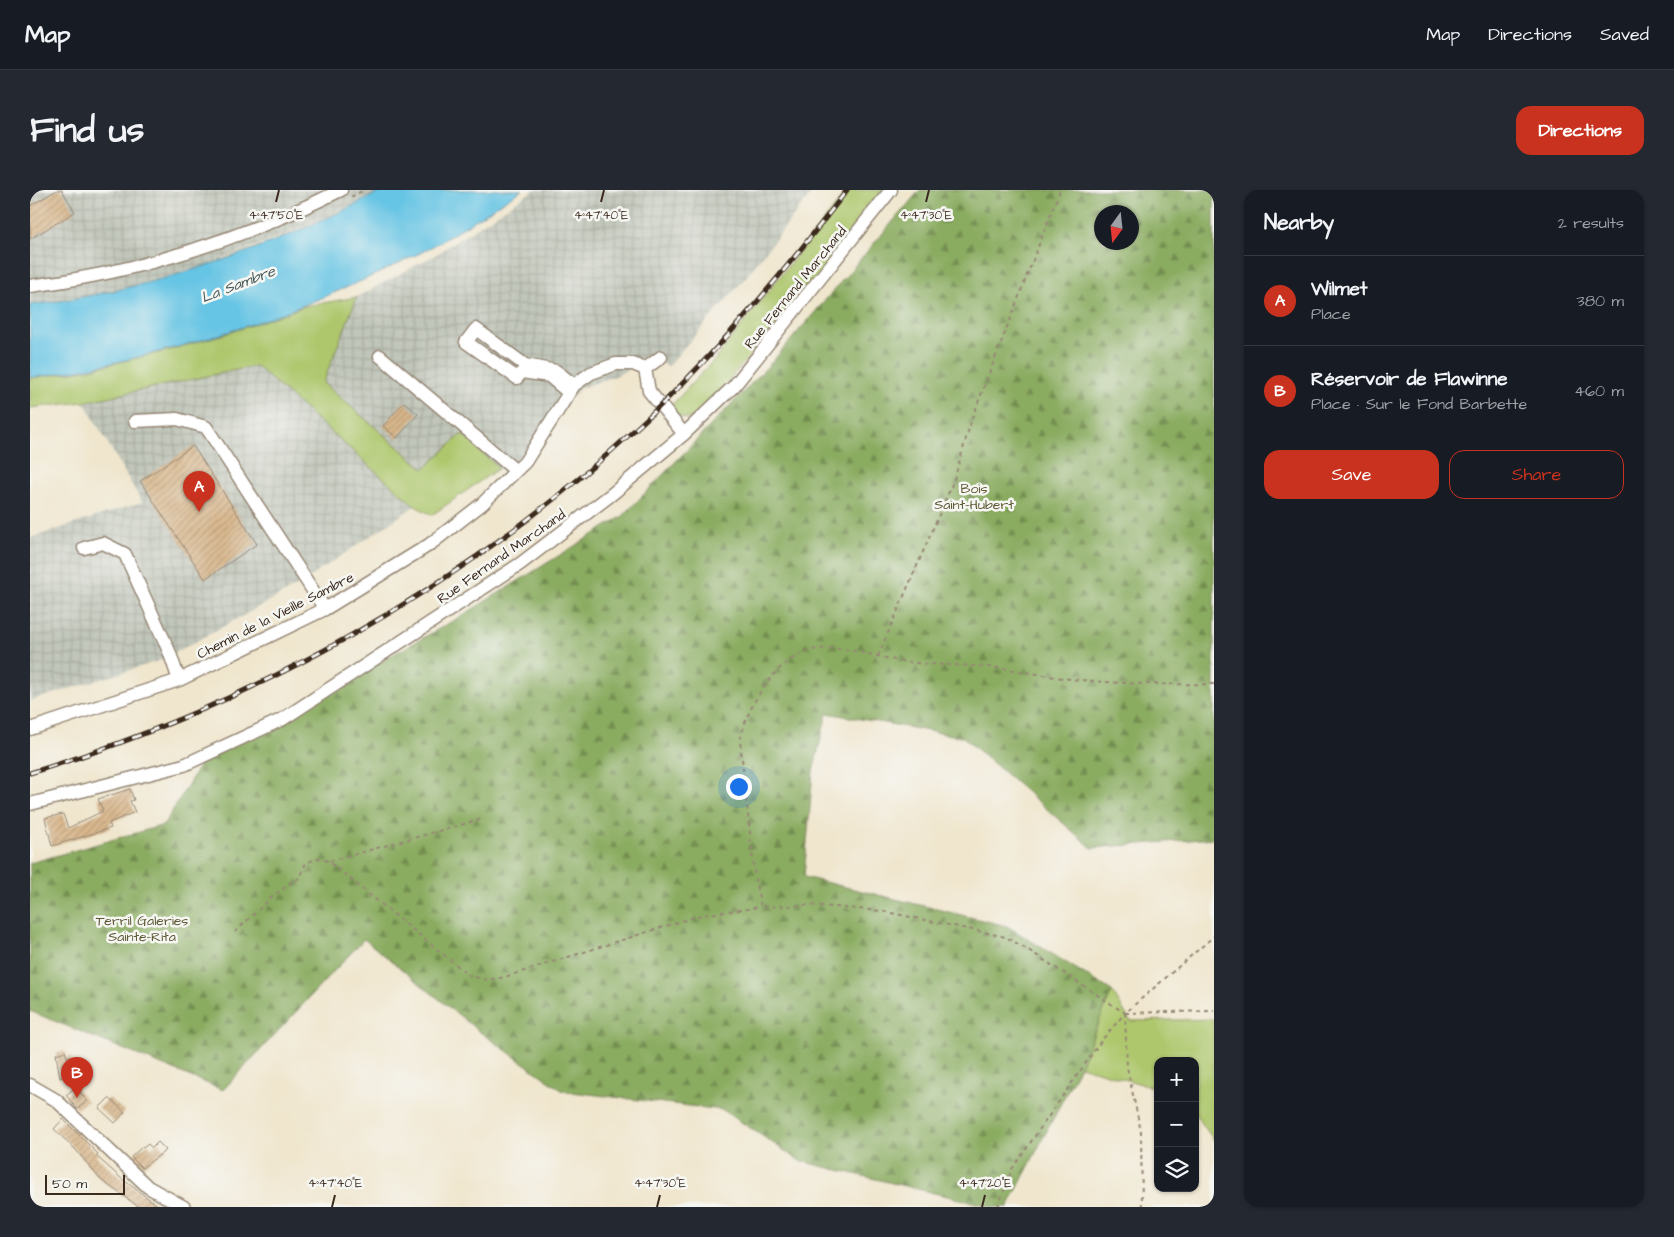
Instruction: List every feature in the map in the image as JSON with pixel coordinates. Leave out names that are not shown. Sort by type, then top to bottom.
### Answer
[{"type":"street","points":[[30,286],[114,271],[219,241],[341,190]]},
{"type":"street","name":"Rue Fernand Marchand","points":[[30,804],[184,765],[283,719],[520,564],[612,494],[684,434],[734,386],[892,190]]},
{"type":"street","points":[[476,328],[525,365],[556,371],[571,389],[549,376],[522,372],[517,378],[466,342],[476,328]]},
{"type":"street","points":[[380,356],[516,471]]},
{"type":"street","points":[[661,357],[645,369],[649,391],[684,434]]},
{"type":"street","name":"Chemin de la Vieille Sambre","points":[[30,729],[180,680],[325,609],[429,545],[482,504],[526,462],[571,389],[591,374],[616,364],[633,364],[645,369]]},
{"type":"street","points":[[135,421],[177,419],[206,427],[325,609]]},
{"type":"street","points":[[84,548],[103,543],[125,554],[170,651],[180,680]]},
{"type":"street","points":[[30,1085],[56,1100],[148,1187],[184,1207]]},
{"type":"path","points":[[878,656],[954,480],[972,418],[1060,190]]},
{"type":"path","points":[[761,907],[755,880],[740,740],[750,710],[774,676],[792,659],[803,653],[817,649],[839,649],[908,662],[998,668],[1081,680],[1214,684]]},
{"type":"path","points":[[328,861],[482,819]]},
{"type":"path","points":[[235,932],[275,894],[298,878],[306,863],[318,858],[328,861],[470,976],[488,980],[505,977],[701,916],[761,907],[810,905],[882,911],[1006,937],[1030,950],[1125,1013],[1214,1011]]},
{"type":"path","points":[[998,1207],[1012,1169],[1101,1041],[1125,1013],[1214,936]]},
{"type":"path","points":[[1125,1013],[1127,1067],[1141,1132],[1142,1207]]},
{"type":"shaded area","points":[[30,190],[383,190],[312,224],[204,266],[109,292],[30,305]]},
{"type":"shaded area","points":[[534,190],[814,190],[742,282],[668,366],[649,355],[618,375],[580,388],[506,474],[462,434],[424,469],[322,383],[357,297],[435,255]]},
{"type":"shaded area","points":[[256,366],[415,506],[295,587],[162,660],[30,701],[30,538],[142,502],[84,402]]},
{"type":"green space","points":[[848,190],[886,190],[797,303],[694,419],[684,418],[667,410],[715,359]]},
{"type":"green space","name":"Bois Saint-Hubert","points":[[920,190],[1214,190],[1214,838],[1092,848],[963,737],[827,713],[813,772],[804,877],[1007,926],[1112,991],[1080,1066],[1008,1207],[993,1207],[800,1161],[723,1110],[563,1091],[480,1032],[364,939],[223,1090],[30,1011],[30,863],[164,825],[201,763],[460,617],[623,516],[772,362]]},
{"type":"green space","points":[[357,297],[323,383],[424,469],[462,434],[499,468],[432,515],[415,506],[256,366],[84,402],[30,408],[30,378],[86,370],[166,351],[228,333],[305,306]]},
{"type":"green space","points":[[1112,991],[1130,1021],[1214,1019],[1214,1140],[1199,1119],[1199,1057],[1154,1057],[1154,1088],[1080,1066]]},
{"type":"water","name":"La Sambre","points":[[383,190],[522,190],[422,252],[375,275],[280,314],[182,346],[132,359],[30,378],[30,305],[121,289],[212,264],[299,230]]},
{"type":"building","points":[[57,190],[62,190],[75,212],[30,239],[30,206]]},
{"type":"building","points":[[404,402],[418,414],[397,438],[383,426]]},
{"type":"building","points":[[193,446],[257,544],[205,579],[140,481]]},
{"type":"building","points":[[130,789],[134,800],[130,801],[135,812],[109,823],[111,828],[52,846],[45,818],[63,814],[68,828],[103,811],[98,799]]},
{"type":"building","points":[[65,1051],[67,1057],[71,1056],[76,1073],[60,1078],[56,1054]]},
{"type":"building","points":[[76,1087],[87,1101],[77,1109],[66,1095]]},
{"type":"building","points":[[109,1098],[125,1112],[115,1123],[99,1108]]},
{"type":"building","points":[[63,1119],[98,1154],[96,1156],[122,1179],[160,1207],[139,1207],[101,1180],[76,1150],[54,1129]]},
{"type":"building","points":[[158,1142],[166,1150],[142,1168],[131,1157],[142,1147],[148,1144],[152,1148]]},
{"type":"railway","points":[[30,773],[112,746],[192,714],[271,677],[348,637],[423,592],[495,544],[563,491],[629,435],[688,378],[744,318],[847,190]]},
{"type":"place","name":"Wilmet","points":[[199,512]]},
{"type":"place","name":"Réservoir de Flawinne","points":[[77,1098]]},
{"type":"park label","name":"Terril Galeries Sainte-Rita","points":[[142,928]]}]
